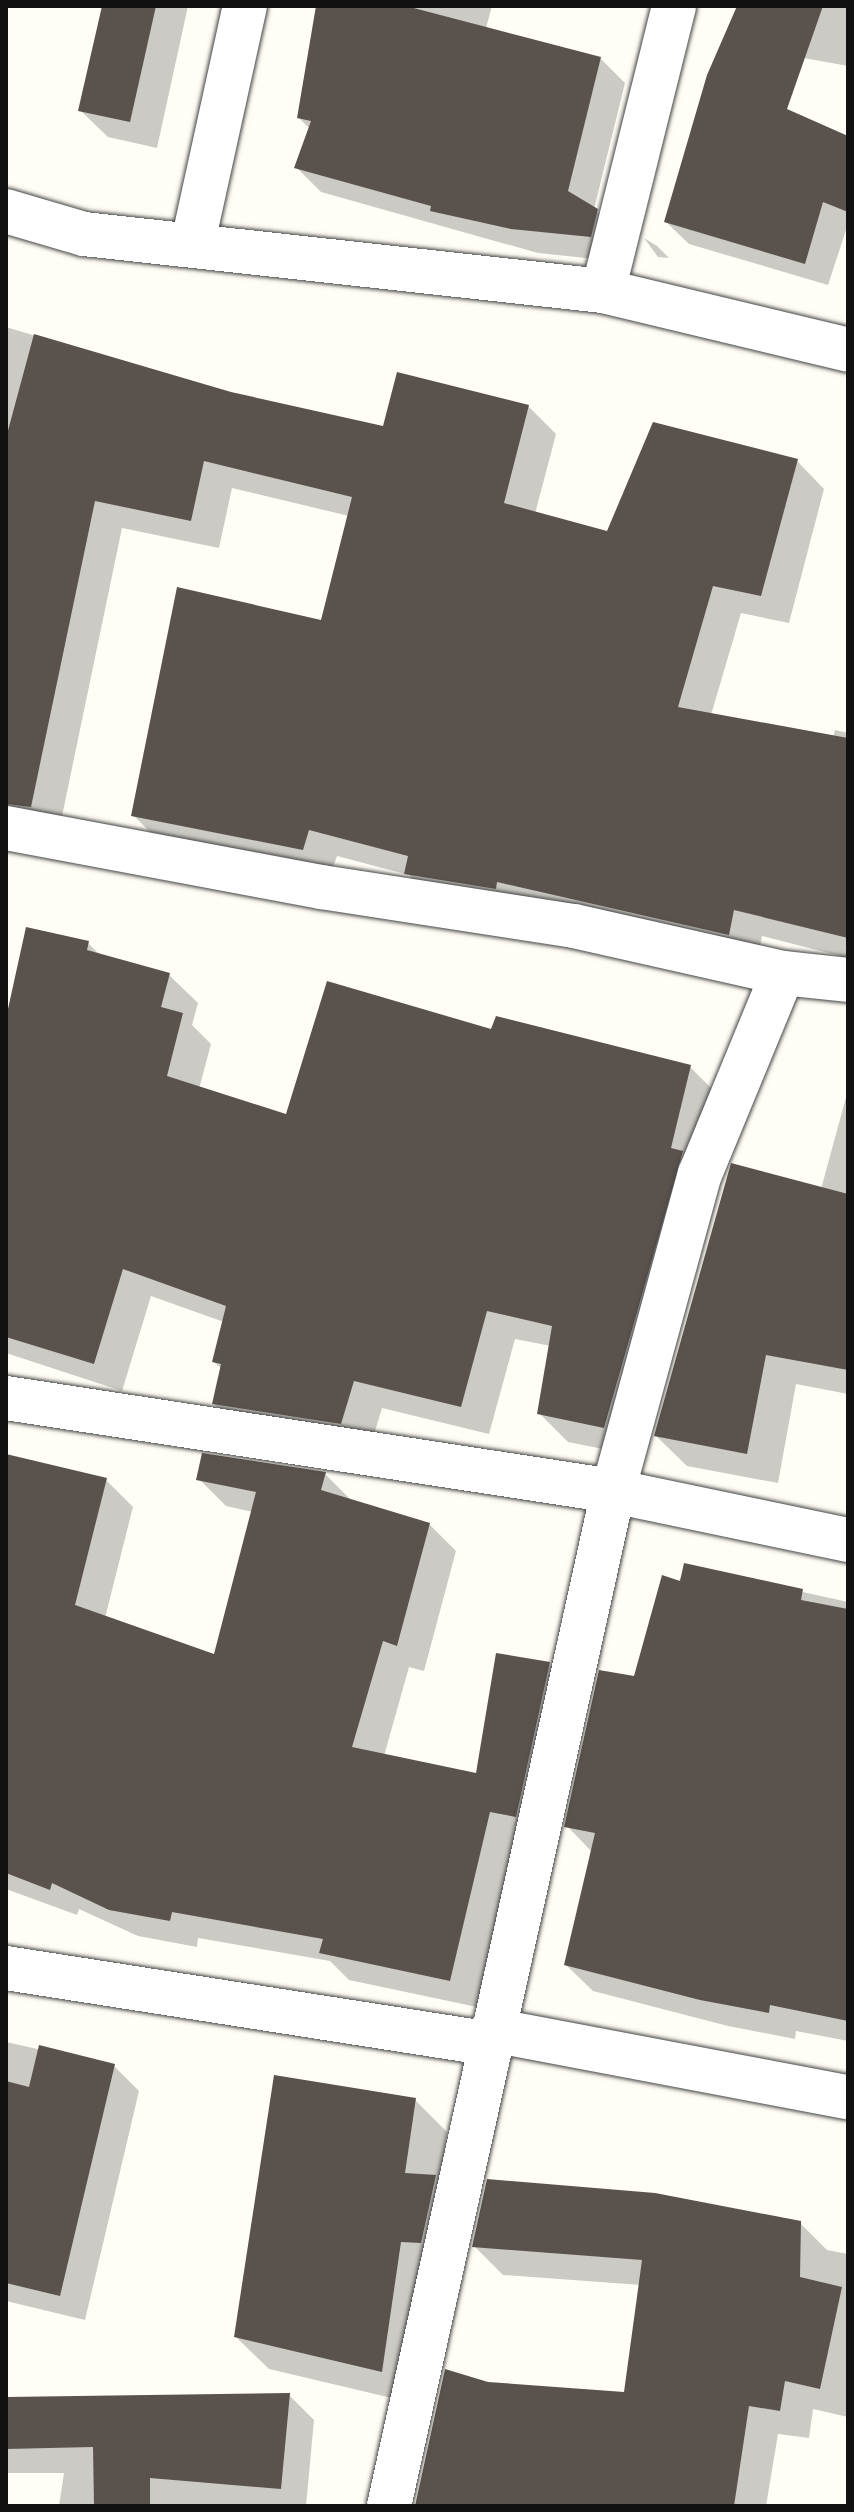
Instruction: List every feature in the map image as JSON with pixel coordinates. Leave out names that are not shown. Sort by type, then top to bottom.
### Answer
[{"type":"street","points":[[193,242],[245,6]]},
{"type":"street","points":[[603,291],[674,6]]},
{"type":"street","points":[[6,211],[84,234],[193,242],[603,291],[848,350]]},
{"type":"street","points":[[6,828],[322,887],[574,926],[783,973],[848,980]]},
{"type":"street","points":[[389,2506],[613,1491],[700,1174],[783,973]]},
{"type":"street","points":[[6,1398],[613,1491],[848,1540]]},
{"type":"street","points":[[6,1968],[491,2037],[848,2097]]},
{"type":"building","points":[[102,6],[156,6],[130,122],[78,111]]},
{"type":"building","points":[[316,6],[406,6],[601,57],[568,191],[598,209],[591,237],[511,229],[430,211],[431,206],[294,168],[311,121],[297,118]]},
{"type":"building","points":[[737,6],[823,6],[787,109],[848,136],[848,212],[823,202],[805,264],[664,222],[707,75]]},
{"type":"building","points":[[34,334],[231,392],[383,426],[397,372],[529,405],[504,503],[607,531],[653,422],[798,459],[761,596],[713,586],[678,707],[848,738],[848,938],[734,910],[729,935],[497,882],[496,889],[404,874],[408,856],[309,830],[303,850],[131,816],[177,587],[321,620],[352,497],[204,461],[191,521],[95,501],[31,807],[6,804],[6,438]]},
{"type":"building","points":[[26,927],[89,941],[87,950],[170,973],[161,1007],[183,1013],[167,1076],[286,1114],[327,981],[491,1029],[496,1016],[691,1065],[671,1148],[683,1151],[604,1428],[537,1414],[552,1326],[487,1311],[461,1407],[354,1381],[341,1424],[212,1404],[221,1364],[212,1362],[226,1306],[123,1269],[94,1364],[6,1337],[6,1018]]},
{"type":"building","points":[[731,1163],[848,1194],[848,1370],[766,1355],[747,1454],[654,1436]]},
{"type":"building","points":[[202,1453],[326,1472],[321,1490],[430,1523],[397,1646],[383,1641],[352,1747],[476,1773],[496,1653],[550,1662],[516,1817],[490,1812],[450,1981],[319,1953],[323,1939],[172,1912],[170,1921],[109,1910],[52,1883],[50,1890],[6,1873],[6,1454],[107,1478],[75,1605],[214,1654],[256,1492],[196,1480]]},
{"type":"building","points":[[684,1563],[803,1589],[801,1600],[848,1609],[848,2021],[770,2005],[769,2013],[700,2000],[564,1965],[595,1833],[564,1827],[599,1670],[634,1676],[662,1575],[680,1581]]},
{"type":"building","points":[[39,2045],[115,2064],[60,2296],[6,2283],[6,2081],[29,2087]]},
{"type":"building","points":[[274,2075],[416,2098],[405,2173],[436,2175],[421,2243],[401,2242],[382,2372],[234,2337]]},
{"type":"building","points":[[487,2179],[655,2193],[801,2221],[800,2277],[842,2287],[820,2389],[785,2381],[780,2411],[749,2406],[734,2506],[415,2506],[445,2369],[488,2382],[624,2392],[642,2260],[472,2247]]},
{"type":"building","points":[[290,2393],[281,2489],[150,2478],[150,2506],[94,2506],[93,2447],[6,2449],[6,2397]]}]
